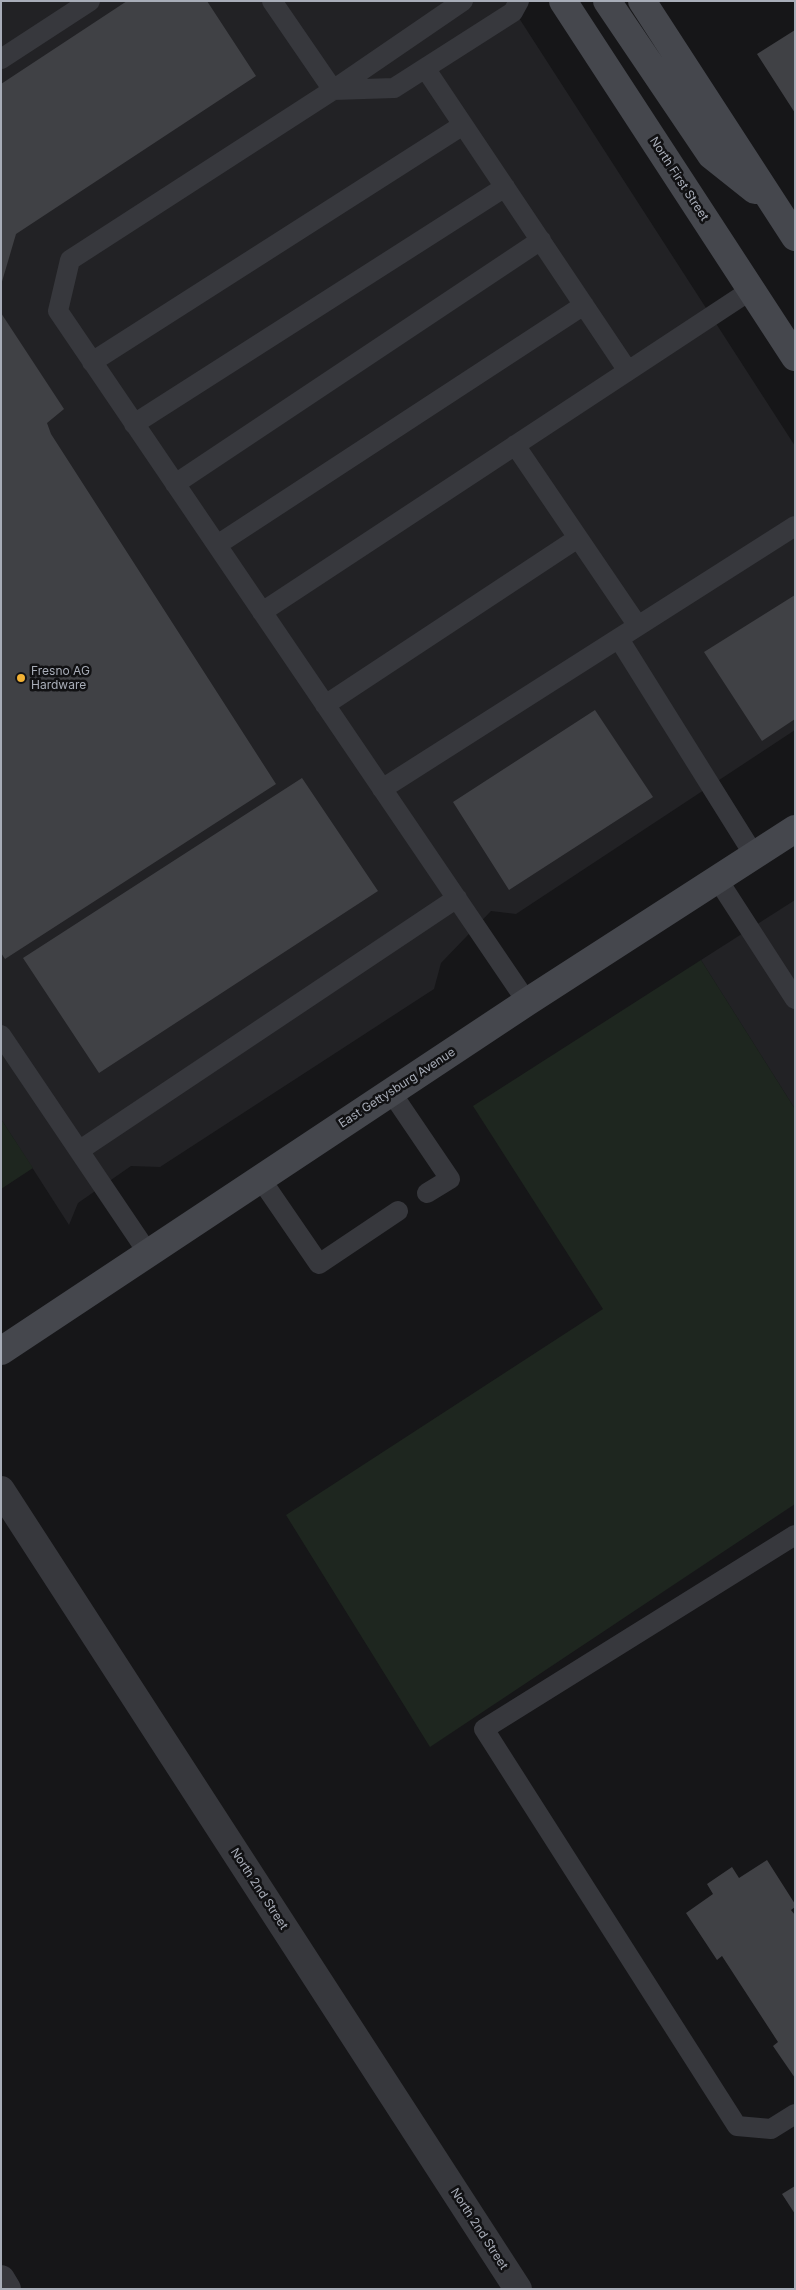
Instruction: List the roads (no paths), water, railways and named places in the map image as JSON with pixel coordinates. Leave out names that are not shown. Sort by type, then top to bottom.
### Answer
[{"type":"main road","name":"North First Street","points":[[563,1],[795,357]]},
{"type":"main road","points":[[607,1],[711,155],[775,207]]},
{"type":"main road","points":[[642,1],[795,237]]},
{"type":"main road","name":"East Gettysburg Avenue","points":[[1,1351],[527,1002],[795,829]]},
{"type":"street","name":"North 2nd Street","points":[[1,1490],[518,2289]]},
{"type":"street","points":[[1,2279],[7,2289]]},
{"type":"lane","points":[[1,59],[90,1]]},
{"type":"lane","points":[[272,1],[333,90]]},
{"type":"lane","points":[[463,1],[333,90],[70,260],[58,311],[527,1002]]},
{"type":"lane","points":[[333,90],[394,88],[513,12],[519,1]]},
{"type":"lane","points":[[425,68],[628,371]]},
{"type":"lane","points":[[92,362],[463,125]]},
{"type":"lane","points":[[134,424],[505,187]]},
{"type":"lane","points":[[176,484],[541,240]]},
{"type":"lane","points":[[262,612],[751,290]]},
{"type":"lane","points":[[217,545],[584,305]]},
{"type":"lane","points":[[515,445],[638,626]]},
{"type":"lane","points":[[382,789],[795,526]]},
{"type":"lane","points":[[326,705],[578,538]]},
{"type":"lane","points":[[619,639],[754,855]]},
{"type":"lane","points":[[718,880],[795,999]]},
{"type":"lane","points":[[80,1150],[457,898]]},
{"type":"lane","points":[[1,1035],[148,1253]]},
{"type":"lane","points":[[391,1092],[450,1179],[427,1193]]},
{"type":"lane","points":[[260,1178],[319,1264],[398,1211]]},
{"type":"lane","points":[[795,1535],[484,1729],[737,2126],[771,2129],[795,2114]]},
{"type":"place","name":"Fresno AG Hardware","points":[[21,678]]}]
